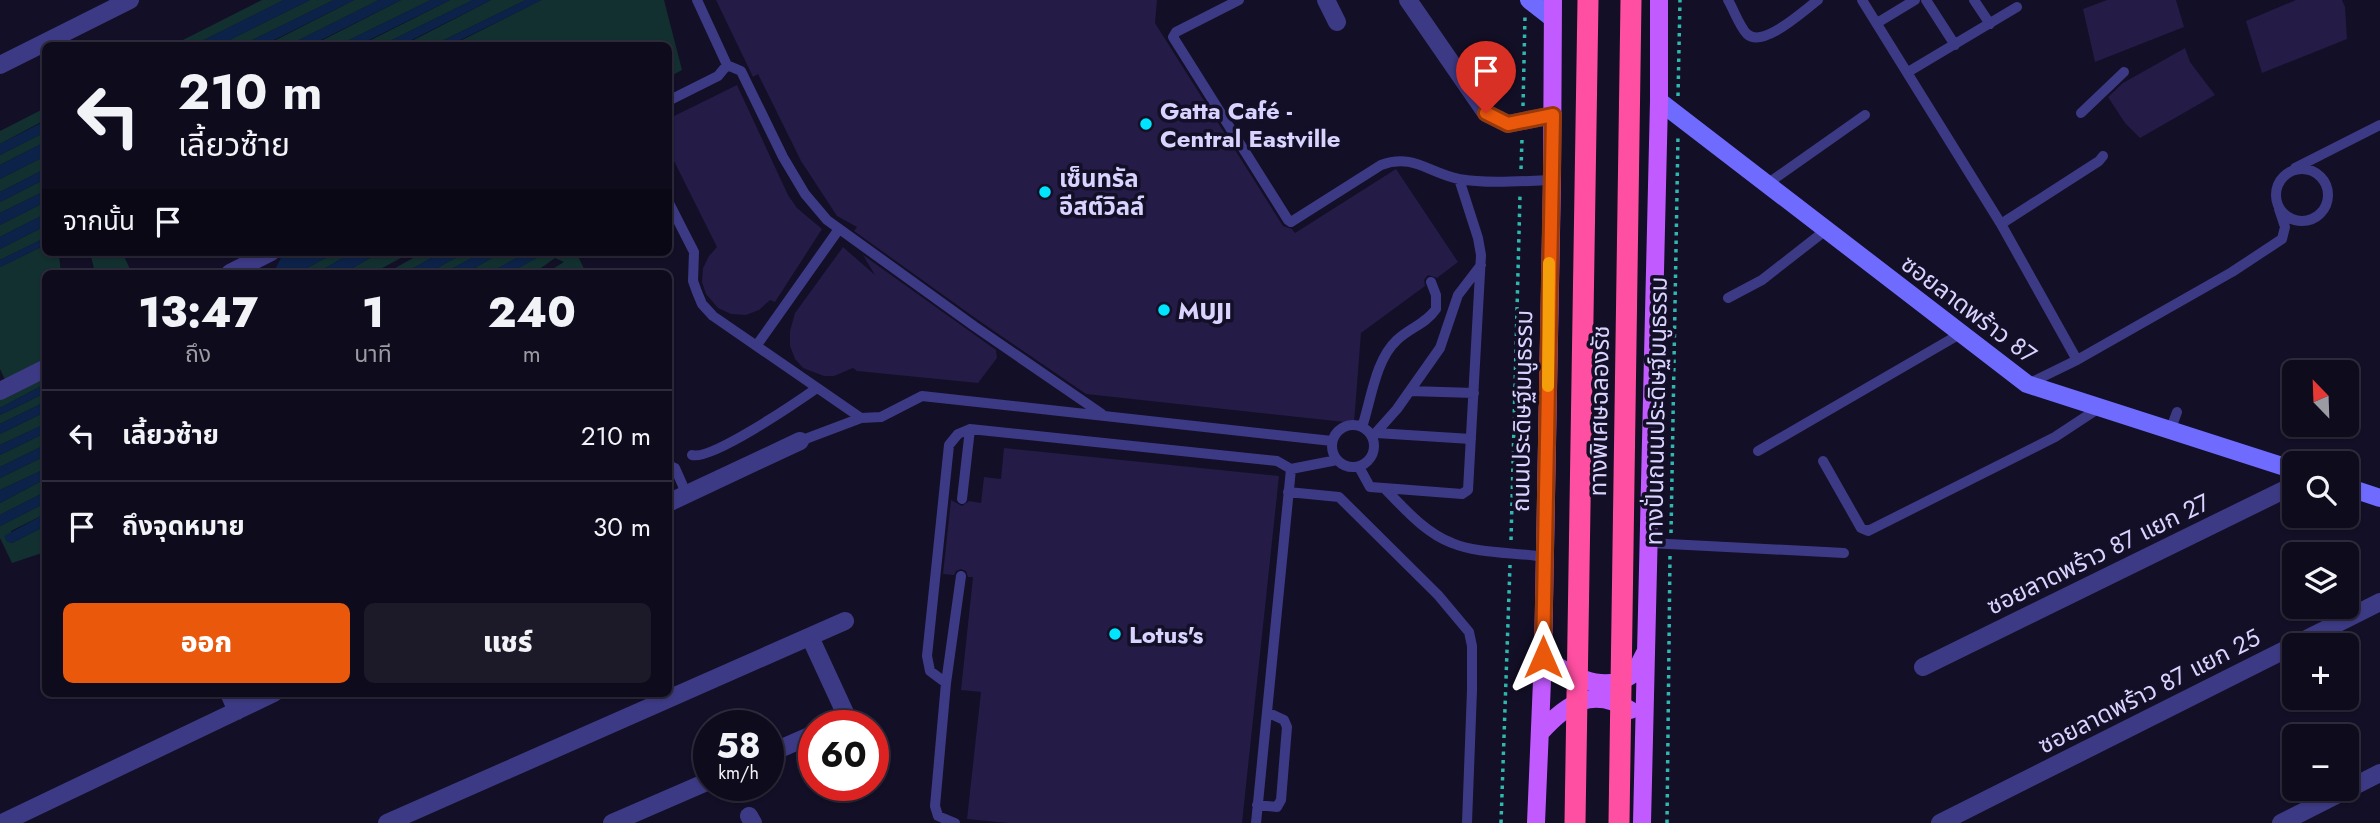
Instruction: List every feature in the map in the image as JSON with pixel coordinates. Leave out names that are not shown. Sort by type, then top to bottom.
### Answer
[{"type":"highway","name":"ทางพิเศษฉลองรัช","points":[[1575,823],[1588,0]]},
{"type":"highway","name":"ทางพิเศษฉลองรัช","points":[[1619,823],[1631,0]]},
{"type":"main road","name":"ถนนประดิษฐ์มนูธรรม","points":[[1536,823],[1543,657],[1553,0]]},
{"type":"main road","points":[[1642,823],[1659,0]]},
{"type":"main road","points":[[1543,657],[1571,675],[1594,682],[1615,682],[1632,675],[1646,650]]},
{"type":"main road","points":[[1540,733],[1568,706],[1588,699],[1609,699],[1620,703],[1644,723]]},
{"type":"street","points":[[46,42],[130,0]]},
{"type":"street","points":[[1326,0],[1337,22]]},
{"type":"street","points":[[1408,0],[1486,113],[1508,124],[1553,115]]},
{"type":"street","points":[[1527,7],[1552,18]]},
{"type":"street","points":[[0,65],[42,44]]},
{"type":"street","name":"ซอยลาดพร้าว 87","points":[[1659,101],[2026,384],[2282,466]]},
{"type":"street","points":[[236,270],[263,256]]},
{"type":"street","points":[[0,391],[42,370]]},
{"type":"street","points":[[672,501],[800,441]]},
{"type":"street","name":"ซอยลาดพร้าว 87 แยก 27","points":[[1923,667],[2282,491]]},
{"type":"street","points":[[2359,491],[2380,498]]},
{"type":"street","name":"ซอยลาดพร้าว 87 แยก 25","points":[[1940,823],[2380,602]]},
{"type":"street","points":[[387,823],[845,621]]},
{"type":"street","points":[[810,637],[844,710]]},
{"type":"street","points":[[231,697],[237,711]]},
{"type":"street","points":[[2,823],[266,697]]},
{"type":"street","points":[[2281,823],[2380,773]]},
{"type":"street","points":[[612,823],[693,787]]},
{"type":"lane","points":[[697,0],[727,65],[741,71],[783,157],[805,194],[827,220],[1105,416]]},
{"type":"lane","points":[[1239,0],[1176,32],[1173,37],[1288,220],[1295,222],[1381,164],[1403,159],[1459,178],[1552,180]]},
{"type":"lane","points":[[1728,0],[1746,33],[1753,38],[1766,37],[1818,0]]},
{"type":"lane","points":[[1862,0],[2001,224],[2077,360]]},
{"type":"lane","points":[[1877,23],[1915,0]]},
{"type":"lane","points":[[1926,0],[1955,45]]},
{"type":"lane","points":[[1974,0],[1990,24]]},
{"type":"lane","points":[[1908,72],[2017,7]]},
{"type":"lane","points":[[672,99],[718,76],[727,65]]},
{"type":"lane","points":[[2081,113],[2124,72]]},
{"type":"lane","points":[[1767,184],[1865,116]]},
{"type":"lane","points":[[2026,384],[2077,360],[2232,272],[2282,239],[2285,227],[2276,200],[2277,186],[2284,175],[2380,125]]},
{"type":"lane","points":[[2001,224],[2099,162],[2103,156]]},
{"type":"lane","points":[[2279,209],[2292,220],[2310,220],[2321,214],[2329,197],[2323,178],[2312,170],[2291,170]]},
{"type":"lane","points":[[1359,467],[1370,487],[1466,493],[1481,265],[1478,238],[1459,178]]},
{"type":"lane","points":[[672,209],[694,252],[693,281],[702,304],[713,316],[861,418]]},
{"type":"lane","points":[[757,345],[839,229]]},
{"type":"lane","points":[[1728,298],[1762,280],[1826,230]]},
{"type":"lane","points":[[1471,439],[1374,435],[1356,425],[1344,427],[1332,441],[1332,452],[1337,460],[1347,467],[1359,467],[1372,455],[1374,435],[1440,348],[1458,295],[1481,265]]},
{"type":"lane","points":[[1362,427],[1376,378],[1390,349],[1396,340],[1419,326],[1436,309],[1438,302],[1431,282]]},
{"type":"lane","points":[[1758,451],[1960,334]]},
{"type":"lane","points":[[692,455],[704,455],[750,432],[817,388]]},
{"type":"lane","points":[[1410,391],[1474,393]]},
{"type":"lane","points":[[800,441],[861,418],[881,417],[922,396],[1332,441]]},
{"type":"lane","points":[[1823,461],[1861,528],[1868,531],[2055,437],[2099,408]]},
{"type":"lane","points":[[2170,431],[2177,412]]},
{"type":"lane","points":[[946,683],[930,671],[927,656],[949,445],[958,434],[970,429],[1277,461],[1291,469],[1337,460]]},
{"type":"lane","points":[[962,499],[970,429]]},
{"type":"lane","points":[[672,467],[687,495]]},
{"type":"lane","points":[[1256,823],[1291,469]]},
{"type":"lane","points":[[1384,488],[1414,518],[1441,538],[1465,547],[1544,557]]},
{"type":"lane","points":[[1289,492],[1339,497],[1438,596],[1469,632],[1472,646],[1472,690],[1468,823]]},
{"type":"lane","points":[[1649,543],[1844,553]]},
{"type":"lane","points":[[955,823],[938,816],[934,806],[946,683],[961,576]]},
{"type":"lane","points":[[1257,805],[1277,807],[1281,800],[1287,727],[1284,720],[1267,712]]},
{"type":"path","name":"ทางปั่นถนนประดิษฐ์มนูธรรม","points":[[1667,823],[1680,0]]},
{"type":"path","points":[[1501,823],[1527,7]]},
{"type":"green space","points":[[262,0],[284,0],[200,42],[179,42]]},
{"type":"green space","points":[[310,0],[334,0],[248,42],[225,42]]},
{"type":"green space","points":[[354,0],[379,0],[295,42],[272,42]]},
{"type":"green space","points":[[401,0],[431,0],[345,42],[319,42]]},
{"type":"green space","points":[[450,0],[473,0],[388,42],[367,42]]},
{"type":"green space","points":[[491,0],[526,0],[440,42],[410,42]]},
{"type":"green space","points":[[541,0],[664,0],[682,70],[672,75],[672,42],[458,42]]},
{"type":"green space","points":[[42,110],[42,122],[0,144],[0,131]]},
{"type":"green space","points":[[42,134],[42,144],[0,165],[0,155]]},
{"type":"green space","points":[[42,158],[42,171],[0,192],[0,179]]},
{"type":"green space","points":[[42,181],[42,192],[0,213],[0,202]]},
{"type":"green space","points":[[42,204],[42,216],[0,237],[0,225]]},
{"type":"green space","points":[[42,228],[42,239],[0,260],[0,249]]},
{"type":"green space","points":[[42,246],[42,256],[59,256],[61,270],[42,270],[42,362],[5,380],[0,369],[0,267]]},
{"type":"green space","points":[[91,256],[124,256],[130,269],[130,270],[94,270]]},
{"type":"green space","points":[[329,256],[346,256],[322,270],[303,270]]},
{"type":"green space","points":[[373,256],[405,256],[379,270],[349,270]]},
{"type":"green space","points":[[417,256],[435,256],[410,270],[391,270]]},
{"type":"green space","points":[[459,256],[476,256],[450,270],[433,270]]},
{"type":"green space","points":[[495,256],[521,256],[495,270],[471,270]]},
{"type":"green space","points":[[540,256],[578,256],[585,270],[551,270],[564,262],[555,258],[538,270],[514,270]]},
{"type":"green space","points":[[42,374],[42,386],[0,408],[0,395]]},
{"type":"green space","points":[[42,394],[42,403],[0,424],[0,415]]},
{"type":"green space","points":[[42,413],[42,425],[0,445],[0,434]]},
{"type":"green space","points":[[42,434],[42,446],[0,467],[0,455]]},
{"type":"green space","points":[[42,457],[42,470],[0,490],[0,478]]},
{"type":"green space","points":[[42,481],[42,494],[0,515],[0,503]]},
{"type":"green space","points":[[42,505],[42,516],[11,531],[12,543],[42,528],[42,553],[12,563],[0,538],[0,526]]},
{"type":"water","points":[[284,0],[310,0],[225,42],[200,42]]},
{"type":"water","points":[[334,0],[354,0],[270,42],[248,42]]},
{"type":"water","points":[[379,0],[401,0],[317,42],[295,42]]},
{"type":"water","points":[[431,0],[450,0],[365,42],[345,42]]},
{"type":"water","points":[[473,0],[491,0],[408,42],[388,42]]},
{"type":"water","points":[[526,0],[542,0],[456,42],[440,42]]},
{"type":"water","points":[[42,123],[42,134],[0,155],[0,144]]},
{"type":"water","points":[[42,144],[42,158],[0,179],[0,165]]},
{"type":"water","points":[[42,171],[42,181],[0,202],[0,192]]},
{"type":"water","points":[[42,192],[42,204],[0,225],[0,213]]},
{"type":"water","points":[[42,216],[42,228],[0,249],[0,237]]},
{"type":"water","points":[[42,239],[42,246],[0,267],[0,260]]},
{"type":"water","points":[[329,256],[303,270],[275,270],[281,258]]},
{"type":"water","points":[[346,256],[373,256],[349,270],[322,270]]},
{"type":"water","points":[[435,256],[459,256],[433,270],[410,270]]},
{"type":"water","points":[[476,256],[495,256],[471,270],[450,270]]},
{"type":"water","points":[[521,256],[540,256],[514,270],[495,270]]},
{"type":"water","points":[[42,386],[42,394],[0,415],[0,408]]},
{"type":"water","points":[[42,403],[42,413],[0,434],[0,424]]},
{"type":"water","points":[[42,425],[42,434],[0,455],[0,445]]},
{"type":"water","points":[[42,446],[42,457],[0,478],[0,467]]},
{"type":"water","points":[[42,470],[42,481],[0,503],[0,490]]},
{"type":"water","points":[[42,494],[42,505],[0,526],[0,515]]},
{"type":"water","points":[[42,516],[42,528],[12,543],[7,542],[4,536]]},
{"type":"building","name":"เซ็นทรัล อีสต์วิลล์","points":[[716,0],[1157,0],[1155,23],[1283,226],[1295,233],[1396,169],[1458,262],[1437,278],[1428,275],[1424,280],[1425,286],[1361,333],[1354,423],[1086,394],[854,231],[857,227],[837,216],[801,161],[758,74],[753,77]]},
{"type":"building","points":[[2107,0],[2176,0],[2184,27],[2095,62],[2083,9]]},
{"type":"building","points":[[2296,0],[2342,0],[2347,39],[2262,73],[2246,21]]},
{"type":"building","points":[[2185,48],[2190,62],[2215,95],[2140,138],[2125,123],[2108,97],[2123,83]]},
{"type":"building","points":[[737,85],[788,195],[797,208],[822,229],[775,302],[770,300],[759,310],[746,315],[731,314],[718,308],[706,294],[702,282],[703,268],[717,247],[672,157],[672,117]]},
{"type":"building","points":[[843,247],[875,275],[863,255],[996,350],[997,358],[978,383],[857,371],[853,368],[834,376],[824,376],[803,368],[795,359],[790,346],[790,331],[795,313]]},
{"type":"building","name":"Lotus's","points":[[1004,448],[1279,476],[1242,823],[1008,823],[967,819],[981,692],[961,690],[973,577],[968,577],[966,571],[961,569],[954,575],[943,574],[951,500],[962,506],[969,501],[981,503],[984,477],[1001,479]]},
{"type":"slow traffic","points":[[1548,386],[1549,263]]},
{"type":"place","name":"Gatta Café - Central Eastville","points":[[1146,124]]},
{"type":"place","name":"เซ็นทรัล อีสต์วิลล์","points":[[1045,192]]},
{"type":"place","name":"MUJI","points":[[1164,310]]},
{"type":"place","name":"Lotus's","points":[[1115,634]]},
{"type":"route","points":[[1486,113],[1508,124],[1553,115],[1543,657]]}]
